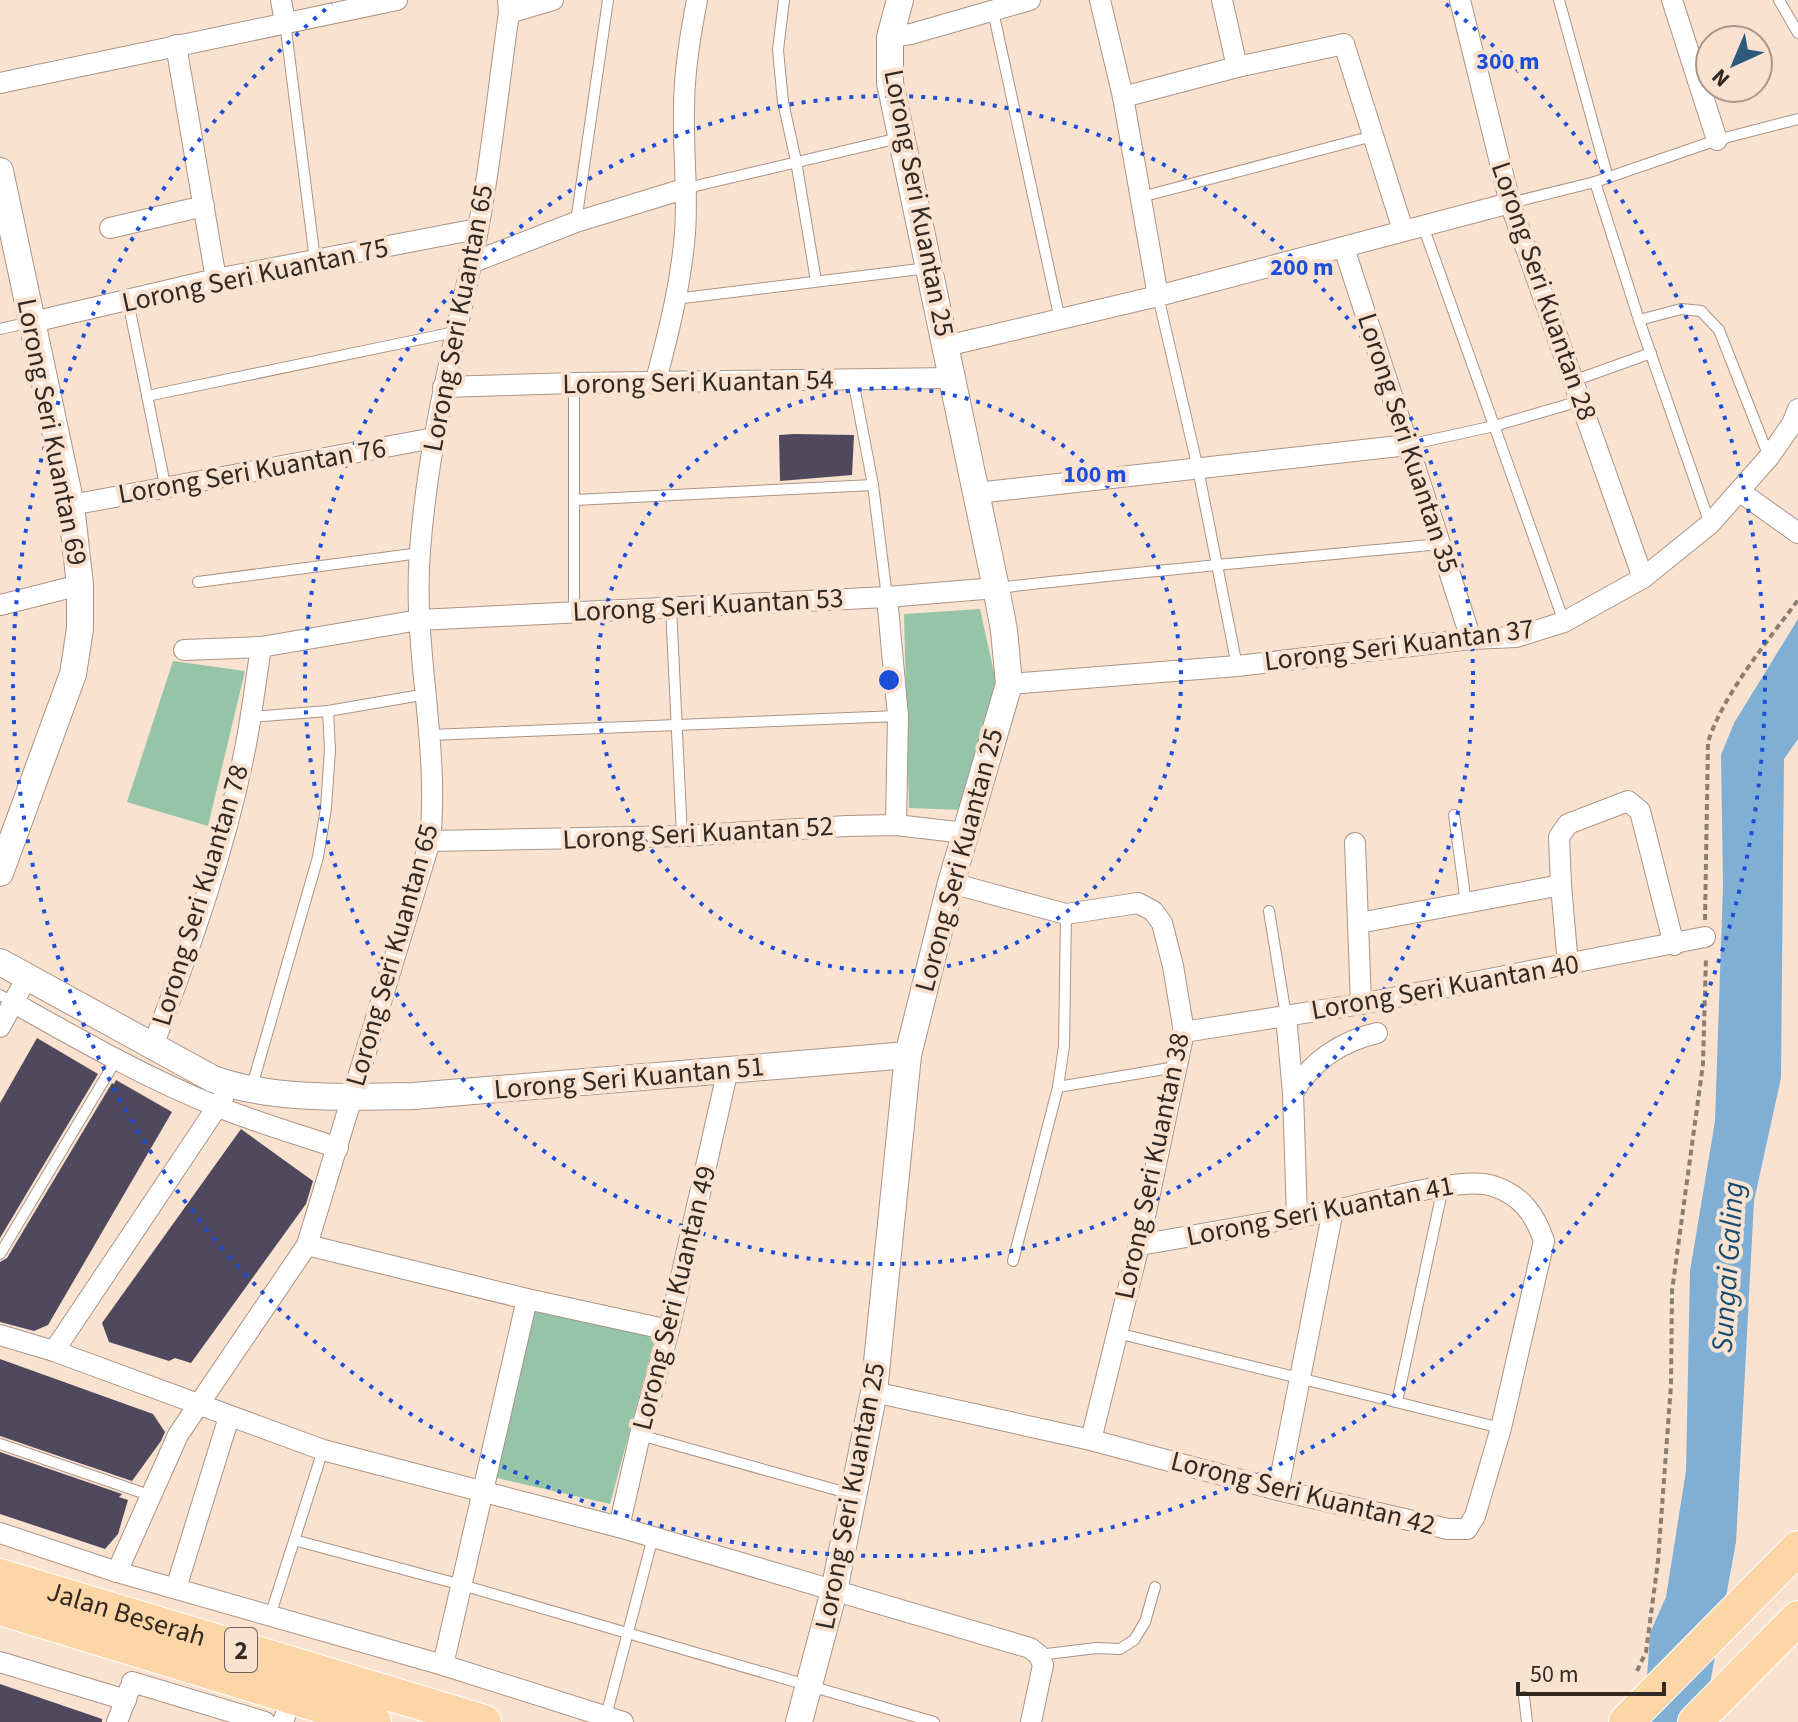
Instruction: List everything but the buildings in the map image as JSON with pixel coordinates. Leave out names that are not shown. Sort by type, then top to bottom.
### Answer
[{"type":"highway","points":[[1626,1722],[1798,1548]]},
{"type":"highway","name":"Jalan Beserah","points":[[0,1576],[138,1664],[484,1722]]},
{"type":"highway","name":"Jalan Beserah","points":[[0,1608],[138,1664],[288,1710],[374,1722]]},
{"type":"highway","points":[[1695,1722],[1798,1618]]},
{"type":"street","points":[[281,0],[285,22]]},
{"type":"street","points":[[509,6],[553,0]]},
{"type":"street","points":[[655,384],[675,299],[685,235],[685,82],[697,0]]},
{"type":"street","name":"Lorong Seri Kuantan 25","points":[[799,1722],[834,1591],[874,1392],[908,1055],[951,883],[1009,684],[996,588],[890,83],[890,37],[900,0]]},
{"type":"street","points":[[890,37],[911,34],[1030,0]]},
{"type":"street","points":[[1100,0],[1123,97],[1158,296]]},
{"type":"street","points":[[1222,0],[1237,67]]},
{"type":"street","name":"Lorong Seri Kuantan 28","points":[[1460,0],[1510,203],[1643,578]]},
{"type":"street","points":[[1672,0],[1717,140]]},
{"type":"street","points":[[0,83],[389,1]]},
{"type":"street","name":"Lorong Seri Kuantan 65","points":[[117,1572],[178,1435],[307,1245],[430,841],[434,806],[419,620],[420,553],[434,438],[477,229],[509,6]]},
{"type":"street","points":[[1123,97],[1237,67],[1344,44],[1373,136],[1413,228]]},
{"type":"street","points":[[176,45],[216,279]]},
{"type":"street","name":"Lorong Seri Kuantan 69","points":[[0,171],[71,505],[80,585],[80,629],[73,674],[0,873]]},
{"type":"street","points":[[471,263],[576,222],[687,188]]},
{"type":"street","points":[[946,346],[1158,296],[1510,203]]},
{"type":"street","points":[[110,228],[204,206]]},
{"type":"street","name":"Lorong Seri Kuantan 75","points":[[33,322],[216,279],[477,229]]},
{"type":"street","name":"Lorong Seri Kuantan 35","points":[[1344,248],[1471,639]]},
{"type":"street","name":"Lorong Seri Kuantan 54","points":[[443,387],[953,378]]},
{"type":"street","name":"Lorong Seri Kuantan 37","points":[[1009,684],[1237,666],[1471,639],[1516,637],[1564,622],[1643,578],[1710,524],[1769,457],[1792,424],[1798,409]]},
{"type":"street","name":"Lorong Seri Kuantan 76","points":[[71,505],[165,485],[434,438]]},
{"type":"street","points":[[977,493],[1408,445]]},
{"type":"street","points":[[1739,491],[1798,533]]},
{"type":"street","points":[[0,605],[80,585]]},
{"type":"street","name":"Lorong Seri Kuantan 53","points":[[184,650],[261,647],[419,620],[887,597],[996,588]]},
{"type":"street","points":[[887,597],[893,633],[898,716],[896,825]]},
{"type":"street","name":"Lorong Seri Kuantan 78","points":[[153,1046],[193,940],[220,852],[251,717],[261,647]]},
{"type":"street","points":[[1568,965],[1561,885],[1561,831],[1568,824],[1628,801],[1640,811],[1674,945]]},
{"type":"street","name":"Lorong Seri Kuantan 52","points":[[430,841],[682,836],[896,825],[965,833]]},
{"type":"street","points":[[1355,843],[1361,1004]]},
{"type":"street","name":"Lorong Seri Kuantan 38","points":[[951,883],[1066,914],[1138,903],[1153,911],[1162,923],[1173,966],[1184,1032],[1139,1245],[1091,1440]]},
{"type":"street","points":[[1359,923],[1561,885]]},
{"type":"street","name":"Lorong Seri Kuantan 40","points":[[1184,1032],[1361,1004],[1705,937]]},
{"type":"street","name":"Lorong Seri Kuantan 51","points":[[0,962],[233,1093],[414,1096],[908,1055]]},
{"type":"street","points":[[0,1027],[7,999],[27,977]]},
{"type":"street","points":[[7,999],[116,1060],[233,1093],[338,1148]]},
{"type":"street","points":[[1286,1016],[1293,1093],[1297,1217]]},
{"type":"street","points":[[1293,1093],[1301,1078],[1318,1060],[1354,1038],[1377,1033]]},
{"type":"street","name":"Lorong Seri Kuantan 49","points":[[619,1527],[669,1330],[728,1069]]},
{"type":"street","points":[[54,1351],[233,1093]]},
{"type":"street","name":"Lorong Seri Kuantan 41","points":[[1139,1245],[1467,1182],[1491,1185],[1518,1197],[1537,1220]]},
{"type":"street","points":[[1278,1490],[1333,1210]]},
{"type":"street","name":"Lorong Seri Kuantan 42","points":[[874,1392],[1091,1440],[1278,1490],[1448,1529],[1467,1529],[1475,1516],[1501,1428],[1544,1241],[1537,1220]]},
{"type":"street","points":[[307,1245],[669,1330]]},
{"type":"street","points":[[443,1665],[527,1299]]},
{"type":"street","points":[[0,1335],[54,1351],[323,1450],[619,1527],[1030,1648],[1039,1655],[1043,1665],[1031,1722]]},
{"type":"street","points":[[117,1722],[171,1587],[229,1417]]},
{"type":"street","points":[[0,1533],[117,1572],[443,1665],[615,1719]]},
{"type":"street","points":[[0,1662],[138,1664],[265,1722]]},
{"type":"lane","points":[[576,222],[608,0]]},
{"type":"lane","points":[[784,0],[778,50],[783,102],[816,281]]},
{"type":"lane","points":[[1559,0],[1608,178]]},
{"type":"lane","points":[[1779,0],[1798,33]]},
{"type":"lane","points":[[993,11],[1060,320]]},
{"type":"lane","points":[[285,22],[315,260]]},
{"type":"lane","points":[[1510,203],[1595,182],[1717,140],[1798,119]]},
{"type":"lane","points":[[1141,197],[1373,136]]},
{"type":"lane","points":[[687,188],[901,138]]},
{"type":"lane","points":[[1595,182],[1710,524]]},
{"type":"lane","points":[[1413,228],[1494,426],[1564,622]]},
{"type":"lane","points":[[675,299],[930,268]]},
{"type":"lane","points":[[1158,296],[1198,469],[1237,666]]},
{"type":"lane","points":[[128,301],[165,485]]},
{"type":"lane","points":[[1639,320],[1681,309],[1701,311],[1719,330],[1769,457]]},
{"type":"lane","points":[[0,329],[33,322]]},
{"type":"lane","points":[[147,396],[455,332]]},
{"type":"lane","points":[[1573,381],[1651,353]]},
{"type":"lane","points":[[853,380],[873,485],[887,597]]},
{"type":"lane","points":[[574,383],[574,610]]},
{"type":"lane","points":[[1408,445],[1494,426],[1580,401]]},
{"type":"lane","points":[[575,500],[873,485]]},
{"type":"lane","points":[[996,588],[1141,571],[1440,544]]},
{"type":"lane","points":[[198,582],[420,553]]},
{"type":"lane","points":[[671,607],[682,836]]},
{"type":"lane","points":[[251,717],[328,711],[427,694]]},
{"type":"lane","points":[[233,1093],[318,857],[326,808],[330,750],[328,711]]},
{"type":"lane","points":[[430,735],[898,716]]},
{"type":"lane","points":[[1454,815],[1466,903]]},
{"type":"lane","points":[[1269,911],[1286,1016]]},
{"type":"lane","points":[[1013,1261],[1058,1087],[1064,1046],[1066,914]]},
{"type":"lane","points":[[0,1254],[116,1060]]},
{"type":"lane","points":[[1058,1087],[1176,1067]]},
{"type":"lane","points":[[1397,1402],[1443,1187]]},
{"type":"lane","points":[[1117,1333],[1501,1428]]},
{"type":"lane","points":[[640,1435],[853,1495]]},
{"type":"lane","points":[[0,1444],[149,1495]]},
{"type":"lane","points":[[270,1616],[323,1450]]},
{"type":"lane","points":[[615,1719],[627,1634],[653,1537]]},
{"type":"lane","points":[[294,1540],[462,1585],[934,1722]]},
{"type":"lane","points":[[1039,1655],[1096,1648],[1120,1649],[1134,1640],[1145,1622],[1155,1587]]},
{"type":"lane","points":[[1524,1697],[1527,1722]]},
{"type":"path","points":[[1632,1682],[1646,1652],[1658,1561],[1671,1385],[1672,1291],[1703,1064],[1707,993],[1708,742],[1714,724],[1731,695],[1798,600]]},
{"type":"green space","points":[[980,609],[999,695],[963,810],[909,808],[904,614]]},
{"type":"green space","points":[[173,661],[245,671],[208,826],[127,802]]},
{"type":"green space","points":[[535,1310],[656,1334],[610,1504],[493,1477]]},
{"type":"water","name":"Sungai Galing","points":[[1798,619],[1798,739],[1784,759],[1781,1078],[1754,1201],[1736,1542],[1703,1722],[1644,1722],[1650,1633],[1666,1597],[1686,1471],[1690,1271],[1715,1121],[1723,886],[1721,755],[1734,723]]}]
